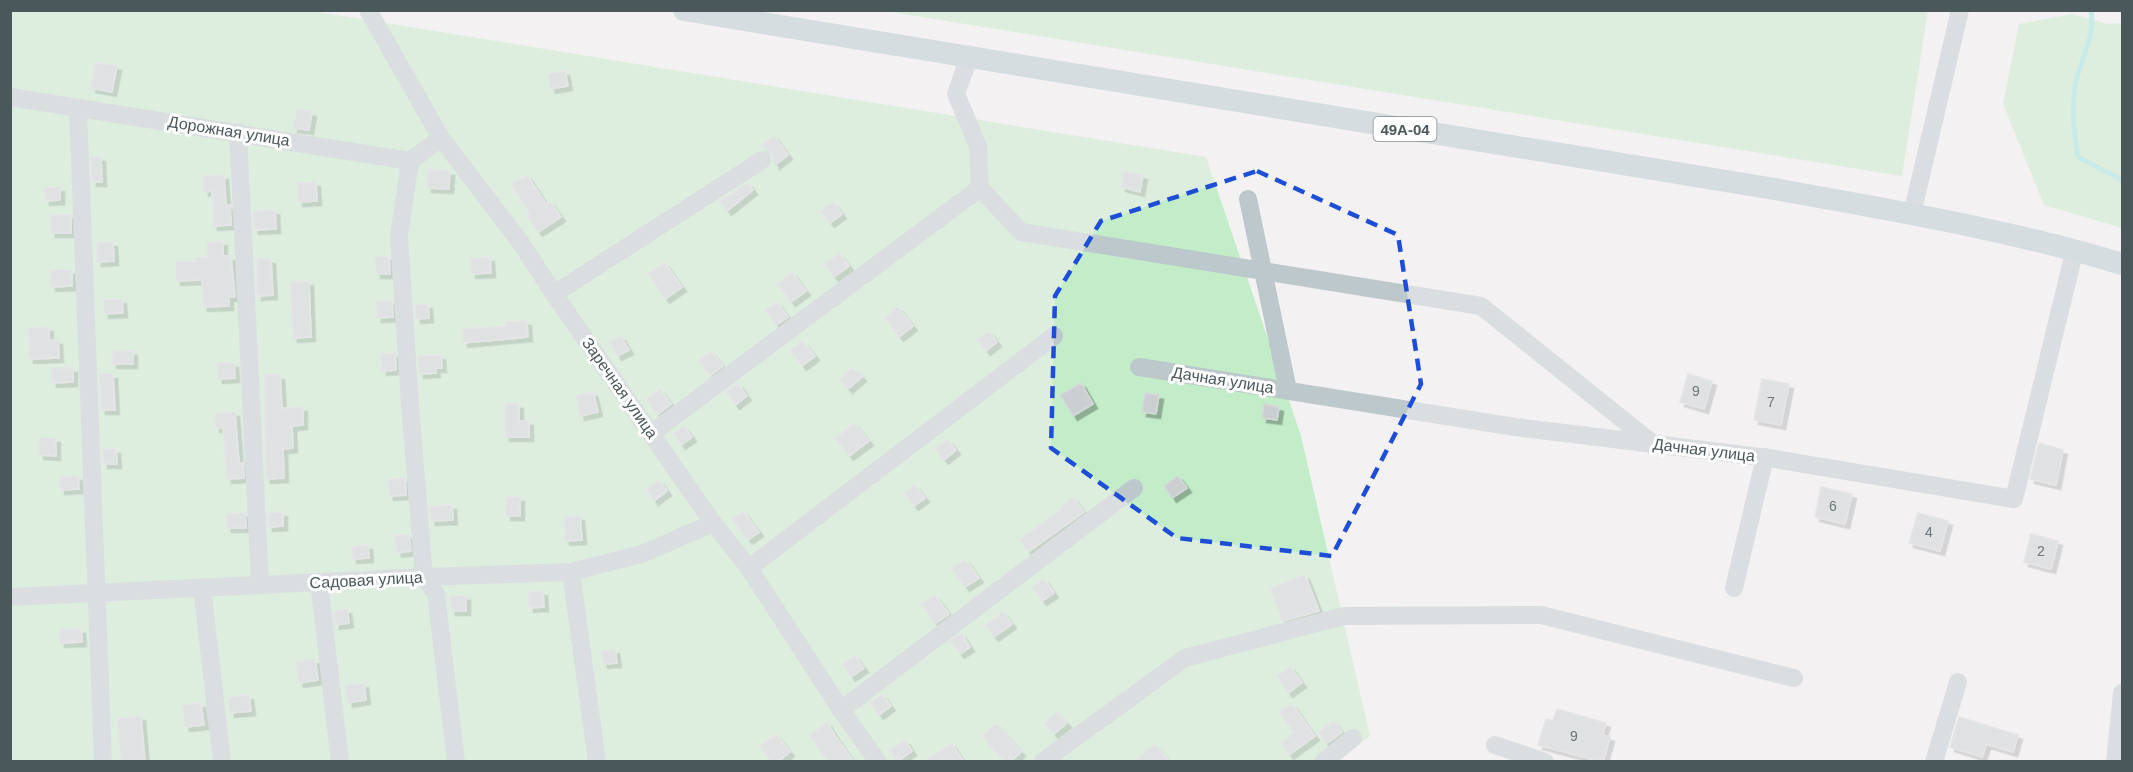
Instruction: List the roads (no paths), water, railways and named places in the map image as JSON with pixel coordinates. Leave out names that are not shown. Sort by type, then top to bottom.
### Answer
[{"type":"main road","name":"49А-04","points":[[684,10],[1768,188],[1912,214],[2075,249],[2122,264]]},
{"type":"street","name":"Заречная улица","points":[[368,10],[441,138],[521,243],[713,522],[749,568],[841,710],[878,762]]},
{"type":"street","points":[[1912,214],[1960,10]]},
{"type":"street","points":[[969,57],[956,94],[978,146],[980,188],[1021,232],[1481,306],[1652,443]]},
{"type":"street","name":"Дорожная улица","points":[[10,97],[410,161]]},
{"type":"street","points":[[78,109],[103,762]]},
{"type":"street","points":[[238,132],[260,584]]},
{"type":"street","points":[[441,138],[410,161],[399,236],[424,577],[436,594],[456,762]]},
{"type":"street","points":[[554,294],[762,160]]},
{"type":"street","points":[[652,433],[980,188]]},
{"type":"street","points":[[1248,199],[1288,390]]},
{"type":"street","name":"Дачная улица","points":[[1139,368],[1515,427],[1765,457],[2014,499],[2075,249]]},
{"type":"street","points":[[749,568],[1054,336]]},
{"type":"street","points":[[1734,588],[1765,457]]},
{"type":"street","points":[[841,710],[1134,488]]},
{"type":"street","name":"Садовая улица","points":[[10,597],[260,584],[571,573],[642,554],[713,522]]},
{"type":"street","points":[[571,573],[597,762]]},
{"type":"street","points":[[319,582],[340,762]]},
{"type":"street","points":[[202,587],[222,762]]},
{"type":"street","points":[[1042,762],[1185,658],[1344,616],[1541,615],[1794,678]]},
{"type":"street","points":[[1934,762],[1958,682]]},
{"type":"street","points":[[2115,762],[2122,693]]},
{"type":"street","points":[[1323,762],[1353,738]]},
{"type":"street","points":[[1495,745],[1545,762]]},
{"type":"waterway","points":[[2091,10],[2090,37],[2077,78],[2073,107],[2078,157],[2122,180]]}]
